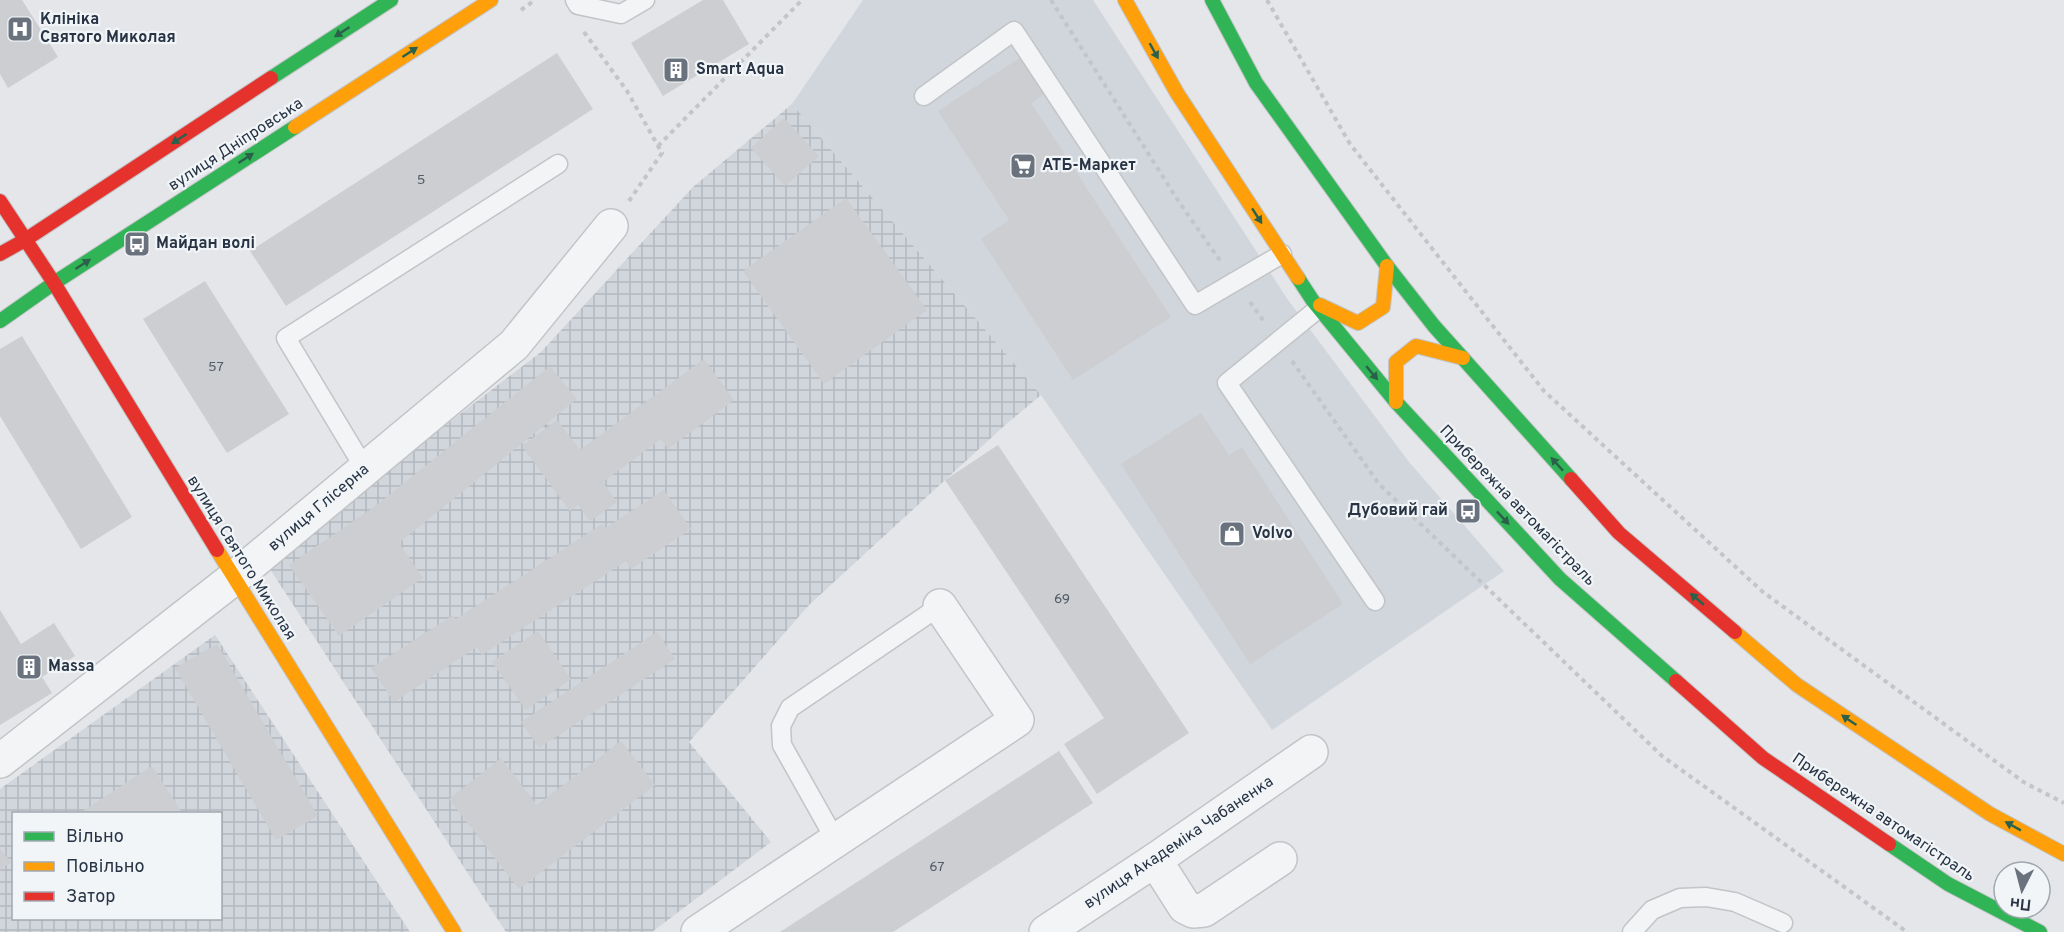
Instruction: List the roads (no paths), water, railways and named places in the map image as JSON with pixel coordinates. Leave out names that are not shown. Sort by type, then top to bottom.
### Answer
[{"type":"main road","points":[[0,254],[25,240],[391,0]]},
{"type":"main road","name":"вулиця Дніпровська","points":[[0,321],[54,283],[491,0]]},
{"type":"main road","name":"Прибережна автомагістраль","points":[[1125,0],[1177,93],[1316,305],[1396,402],[1560,579],[1763,758],[1948,884],[2040,932]]},
{"type":"main road","points":[[1212,0],[1256,83],[1387,266],[1434,326],[1619,533],[1797,685],[1990,814],[2056,843],[2064,854]]},
{"type":"main road","name":"вулиця Святого Миколая","points":[[0,201],[54,283],[454,932]]},
{"type":"main road","points":[[1316,305],[1359,322],[1383,307],[1387,266]]},
{"type":"main road","points":[[1396,402],[1396,362],[1416,346],[1463,358]]},
{"type":"street","name":"вулиця Глісерна","points":[[0,761],[234,578],[514,345],[611,226]]},
{"type":"street","points":[[698,932],[1017,720],[940,606]]},
{"type":"street","name":"вулиця Академіка Чабаненка","points":[[1046,932],[1311,752]]},
{"type":"street","points":[[1155,860],[1185,907],[1193,911],[1204,910],[1281,859]]},
{"type":"lane","points":[[575,0],[578,5],[621,14],[645,0]]},
{"type":"lane","points":[[924,96],[1014,32],[1195,305],[1282,254]]},
{"type":"lane","points":[[365,469],[286,338],[558,164]]},
{"type":"lane","points":[[1316,305],[1227,383],[1375,601]]},
{"type":"lane","points":[[836,841],[782,745],[781,726],[790,708],[940,606]]},
{"type":"lane","points":[[1632,932],[1652,910],[1680,898],[1706,897],[1735,902],[1783,924]]},
{"type":"place","name":"Клініка Святого Миколая","points":[[20,29]]},
{"type":"place","name":"Smart Aqua","points":[[676,70]]},
{"type":"place","name":"АТБ-Маркет","points":[[1023,166]]},
{"type":"place","name":"Майдан волі","points":[[137,244]]},
{"type":"place","name":"Дубовий гай","points":[[1468,511]]},
{"type":"place","name":"Volvo","points":[[1232,534]]},
{"type":"place","name":"Massa","points":[[29,667]]}]
